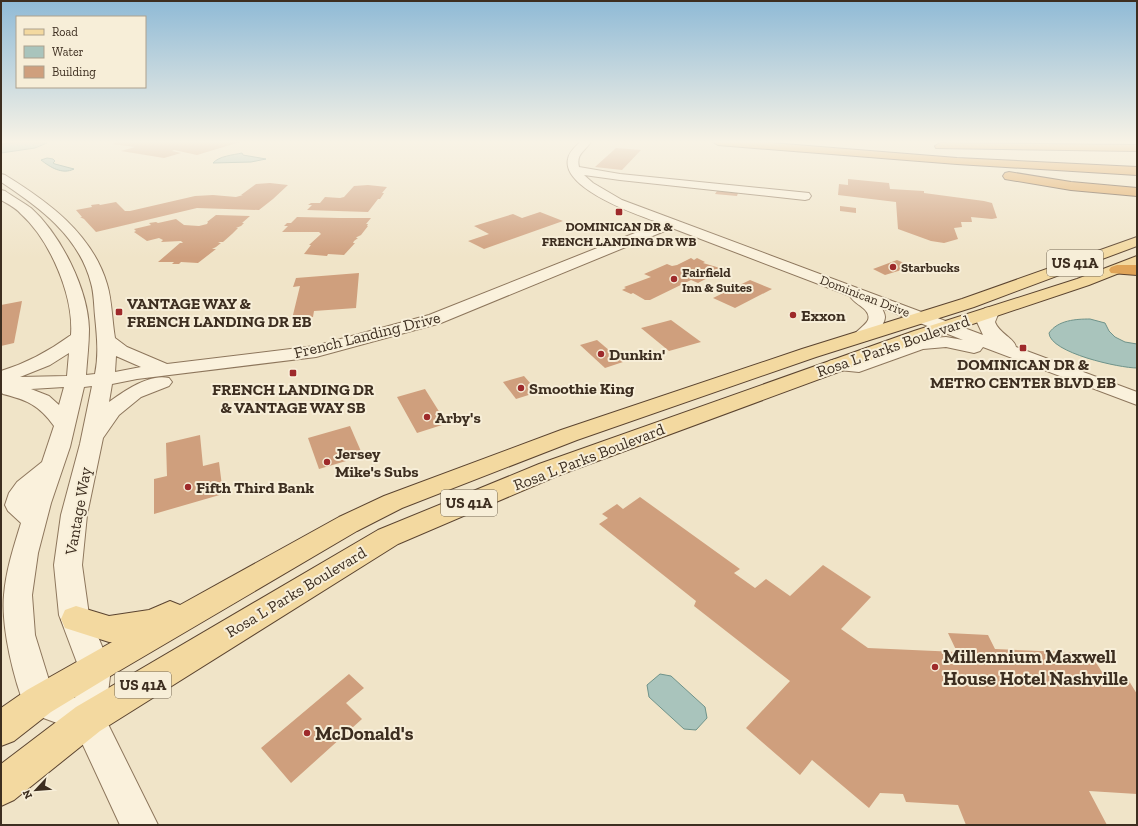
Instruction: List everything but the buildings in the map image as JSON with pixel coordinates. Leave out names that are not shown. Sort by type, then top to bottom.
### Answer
[{"type":"highway","points":[[1036,181],[1071,186],[1137,192]]},
{"type":"highway","points":[[1045,181],[1137,186]]},
{"type":"highway","points":[[1117,270],[1137,270]]},
{"type":"main road","name":"Rosa L Parks Boulevard","points":[[1,729],[39,701],[95,668],[348,524],[393,502],[531,449],[862,336],[968,303],[1137,241]]},
{"type":"main road","name":"Rosa L Parks Boulevard","points":[[1,787],[88,719],[388,537],[543,473],[946,326],[1117,270],[1137,261]]},
{"type":"main road","points":[[543,473],[617,433],[675,411],[685,396]]},
{"type":"main road","points":[[76,619],[109,629],[118,628],[152,622],[228,593]]},
{"type":"street","name":"Vantage Way","points":[[7,181],[52,212],[70,230],[86,252],[97,275],[102,293],[101,298],[107,360],[91,444],[74,515],[68,564],[76,619],[95,668],[88,719]]},
{"type":"street","points":[[583,181],[590,187],[609,181]]},
{"type":"street","points":[[655,181],[805,196]]},
{"type":"street","name":"Dominican Drive","points":[[590,187],[618,203],[1137,399]]},
{"type":"street","name":"Vantage Way","points":[[1,194],[26,211],[49,238],[67,274],[76,297],[80,329],[76,380],[52,466],[30,483],[18,497],[17,505],[34,520],[25,553],[18,595],[20,635],[39,701]]},
{"type":"street","points":[[618,203],[630,216],[633,228]]},
{"type":"street","points":[[588,263],[633,228],[673,223]]},
{"type":"street","points":[[588,263],[688,229]]},
{"type":"street","name":"French Landing Drive","points":[[1,384],[104,380],[134,385],[163,376],[317,358],[382,348],[432,332],[494,309],[588,263]]},
{"type":"street","name":"French Landing Drive","points":[[317,358],[435,319],[588,263]]},
{"type":"street","points":[[853,293],[869,305],[877,315],[876,322],[862,336]]},
{"type":"street","points":[[991,312],[986,322],[990,332],[1000,341],[1024,356]]},
{"type":"street","points":[[1,377],[38,364],[52,357],[80,336]]},
{"type":"street","points":[[91,444],[111,411],[134,393],[163,376],[120,351],[106,340]]},
{"type":"street","points":[[836,366],[859,366],[920,344],[946,342],[1024,356]]},
{"type":"street","points":[[1,389],[25,392],[37,397],[53,410],[64,425]]},
{"type":"street","points":[[39,701],[88,719],[139,825]]},
{"type":"water","points":[[1090,319],[1105,323],[1109,331],[1115,337],[1125,342],[1137,344],[1137,368],[1087,358],[1061,347],[1052,340],[1049,333],[1057,325],[1073,320]]},
{"type":"water","points":[[660,674],[671,676],[705,707],[707,718],[696,730],[684,729],[649,697],[647,685]]},
{"type":"place","name":"DOMINICAN DR & FRENCH LANDING DR WB","points":[[619,212]]},
{"type":"place","name":"Starbucks","points":[[893,267]]},
{"type":"place","name":"Fairfield Inn & Suites","points":[[674,279]]},
{"type":"place","name":"VANTAGE WAY & FRENCH LANDING DR EB","points":[[119,312]]},
{"type":"place","name":"Exxon","points":[[793,315]]},
{"type":"place","name":"DOMINICAN DR & METRO CENTER BLVD EB","points":[[1023,348]]},
{"type":"place","name":"Dunkin'","points":[[601,354]]},
{"type":"place","name":"FRENCH LANDING DR & VANTAGE WAY SB","points":[[293,373]]},
{"type":"place","name":"Smoothie King","points":[[521,388]]},
{"type":"place","name":"Arby's","points":[[427,417]]},
{"type":"place","name":"Jersey Mike's Subs","points":[[327,462]]},
{"type":"place","name":"Fifth Third Bank","points":[[188,487]]},
{"type":"place","name":"Millennium Maxwell House Hotel Nashville","points":[[935,667]]},
{"type":"place","name":"McDonald's","points":[[307,733]]}]
